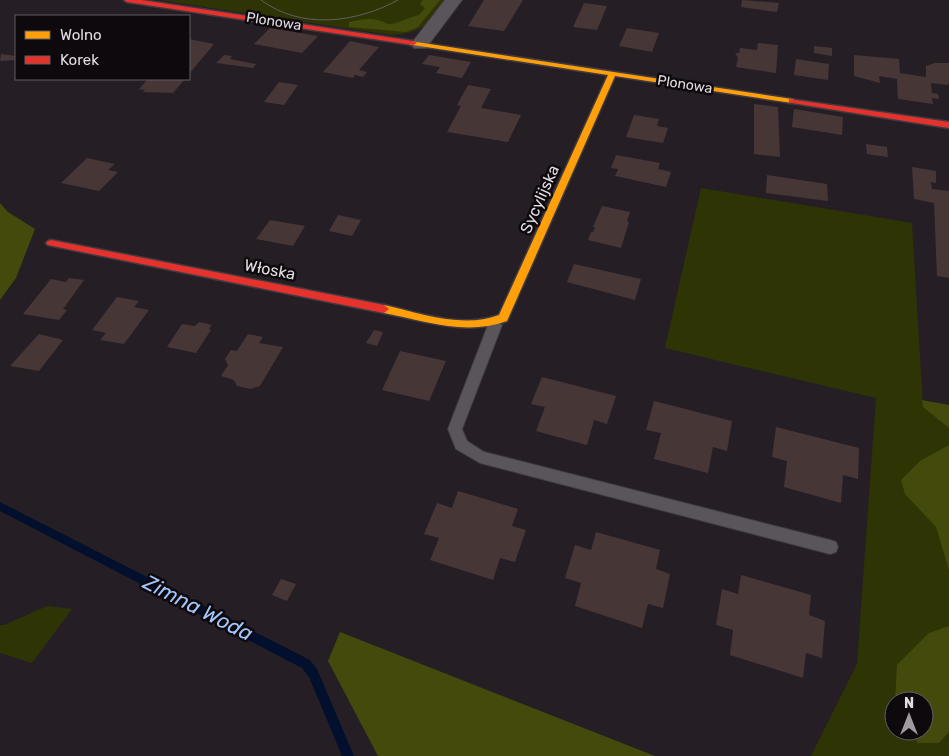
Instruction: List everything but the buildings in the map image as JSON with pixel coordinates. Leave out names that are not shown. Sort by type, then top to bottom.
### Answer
[{"type":"street","name":"Plonowa","points":[[127,0],[949,125]]},
{"type":"street","points":[[420,44],[454,0]]},
{"type":"street","name":"Sycylijska","points":[[489,326],[503,318],[613,73]]},
{"type":"street","name":"Włoska","points":[[51,243],[489,326]]},
{"type":"lane","points":[[489,326],[455,429],[461,445],[480,457],[830,547]]},
{"type":"green space","points":[[159,0],[447,0],[424,26],[411,32],[391,35]]},
{"type":"green space","points":[[423,0],[440,0],[418,27],[406,32],[349,27],[349,22],[357,20],[373,19],[391,24],[419,15],[425,8],[420,4]]},
{"type":"green space","points":[[701,188],[912,223],[923,407],[949,414],[949,756],[811,756],[857,664],[876,398],[665,348]]},
{"type":"green space","points":[[0,203],[8,212],[35,229],[16,278],[0,300]]},
{"type":"green space","points":[[922,400],[949,405],[949,428],[923,407]]},
{"type":"green space","points":[[949,445],[949,570],[936,527],[905,494],[901,480],[920,461]]},
{"type":"green space","points":[[47,606],[72,609],[32,663],[0,653],[0,625]]},
{"type":"green space","points":[[949,626],[949,732],[939,743],[918,743],[917,741],[934,741],[934,691],[896,691],[897,665],[929,633]]},
{"type":"green space","points":[[340,632],[655,756],[378,756],[328,661]]},
{"type":"waterway","name":"Zimna Woda","points":[[0,506],[306,664],[313,673],[348,756]]},
{"type":"tram line","points":[[261,0],[277,10],[293,16],[329,20],[364,14],[398,0]]},
{"type":"traffic: slow","points":[[413,43],[792,101]]},
{"type":"traffic: slow","points":[[384,309],[461,324],[477,325],[491,323],[503,318],[613,73]]},
{"type":"traffic: jam","points":[[127,0],[413,43]]},
{"type":"traffic: jam","points":[[792,101],[949,125]]},
{"type":"traffic: jam","points":[[51,243],[384,309]]}]
